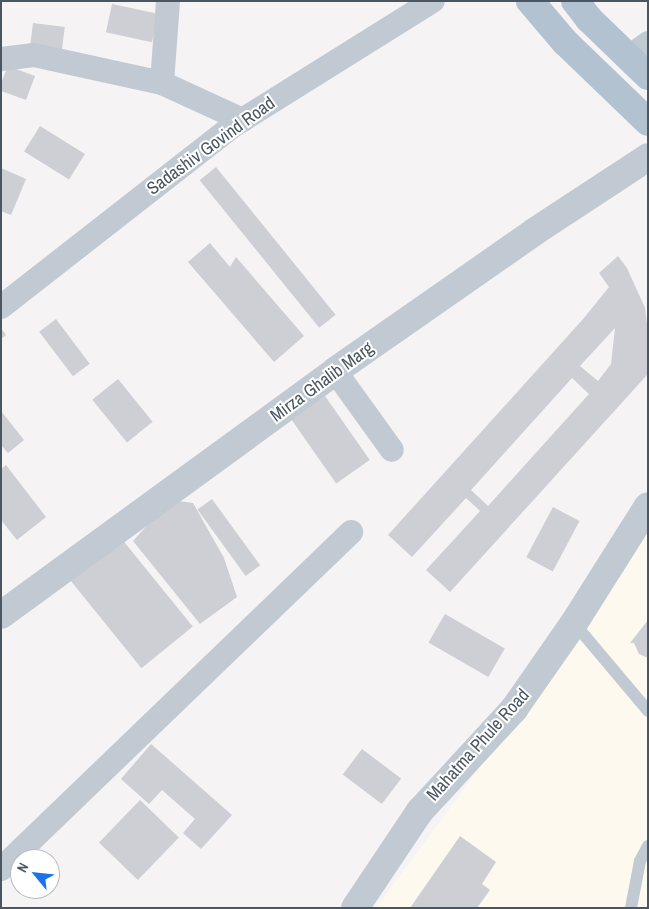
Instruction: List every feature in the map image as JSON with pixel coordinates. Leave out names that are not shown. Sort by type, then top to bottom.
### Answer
[{"type":"main road","points":[[530,1],[564,42],[648,122]]},
{"type":"main road","points":[[574,1],[589,19],[641,59]]},
{"type":"street","points":[[162,83],[168,1]]},
{"type":"street","name":"Sadashiv Govind Road","points":[[1,307],[243,120],[433,1]]},
{"type":"street","points":[[1,59],[34,54],[162,83],[243,120]]},
{"type":"street","name":"Mirza Ghalib Marg","points":[[1,615],[335,371],[534,232],[648,157]]},
{"type":"street","points":[[335,371],[392,450]]},
{"type":"street","name":"Mahatma Phule Road","points":[[355,908],[420,810],[514,709],[574,624],[648,506]]},
{"type":"street","points":[[1,868],[351,532]]},
{"type":"lane","points":[[574,624],[648,711]]},
{"type":"lane","points":[[631,908],[640,861],[648,846]]},
{"type":"shaded area","points":[[648,521],[648,908],[376,908],[607,595]]},
{"type":"building","points":[[112,4],[158,14],[152,42],[106,32]]},
{"type":"building","points":[[33,23],[65,27],[61,54],[30,50]]},
{"type":"building","points":[[8,66],[35,76],[26,100],[1,91],[1,83]]},
{"type":"building","points":[[40,126],[85,154],[69,180],[24,151]]},
{"type":"building","points":[[216,167],[336,315],[319,328],[200,180]]},
{"type":"building","points":[[1,168],[26,179],[11,215],[1,211]]},
{"type":"building","points":[[210,243],[230,267],[236,257],[304,336],[274,362],[188,262]]},
{"type":"building","points":[[618,256],[627,268],[645,308],[648,332],[647,375],[450,592],[426,570],[480,511],[466,498],[412,557],[388,535],[584,318],[609,287],[599,273]],"holes":[[[615,328],[611,364],[598,381],[580,366]],[[572,378],[589,394],[488,506],[471,490]]]},
{"type":"building","points":[[56,319],[90,364],[73,376],[39,332]]},
{"type":"building","points":[[1,328],[6,335],[1,339]]},
{"type":"building","points":[[118,379],[153,422],[127,443],[92,400]]},
{"type":"building","points":[[325,396],[370,460],[336,483],[291,420]]},
{"type":"building","points":[[1,411],[24,440],[8,453],[1,445]]},
{"type":"building","points":[[6,465],[46,517],[17,540],[1,520],[1,469]]},
{"type":"building","points":[[212,499],[260,565],[246,576],[197,510]]},
{"type":"building","points":[[170,500],[193,503],[224,558],[237,597],[200,624],[133,541]]},
{"type":"building","points":[[553,507],[579,521],[553,571],[526,557]]},
{"type":"building","points":[[121,538],[193,627],[141,668],[70,580]]},
{"type":"building","points":[[445,614],[505,648],[488,677],[428,643]]},
{"type":"building","points":[[648,620],[648,658],[639,654],[634,643],[630,643]]},
{"type":"building","points":[[151,744],[232,815],[201,849],[183,833],[195,819],[162,790],[149,804],[121,779]]},
{"type":"building","points":[[362,749],[401,778],[382,804],[343,775]]},
{"type":"building","points":[[140,800],[179,838],[138,880],[99,842]]},
{"type":"building","points":[[460,836],[496,862],[482,884],[490,890],[477,908],[410,908]]}]
